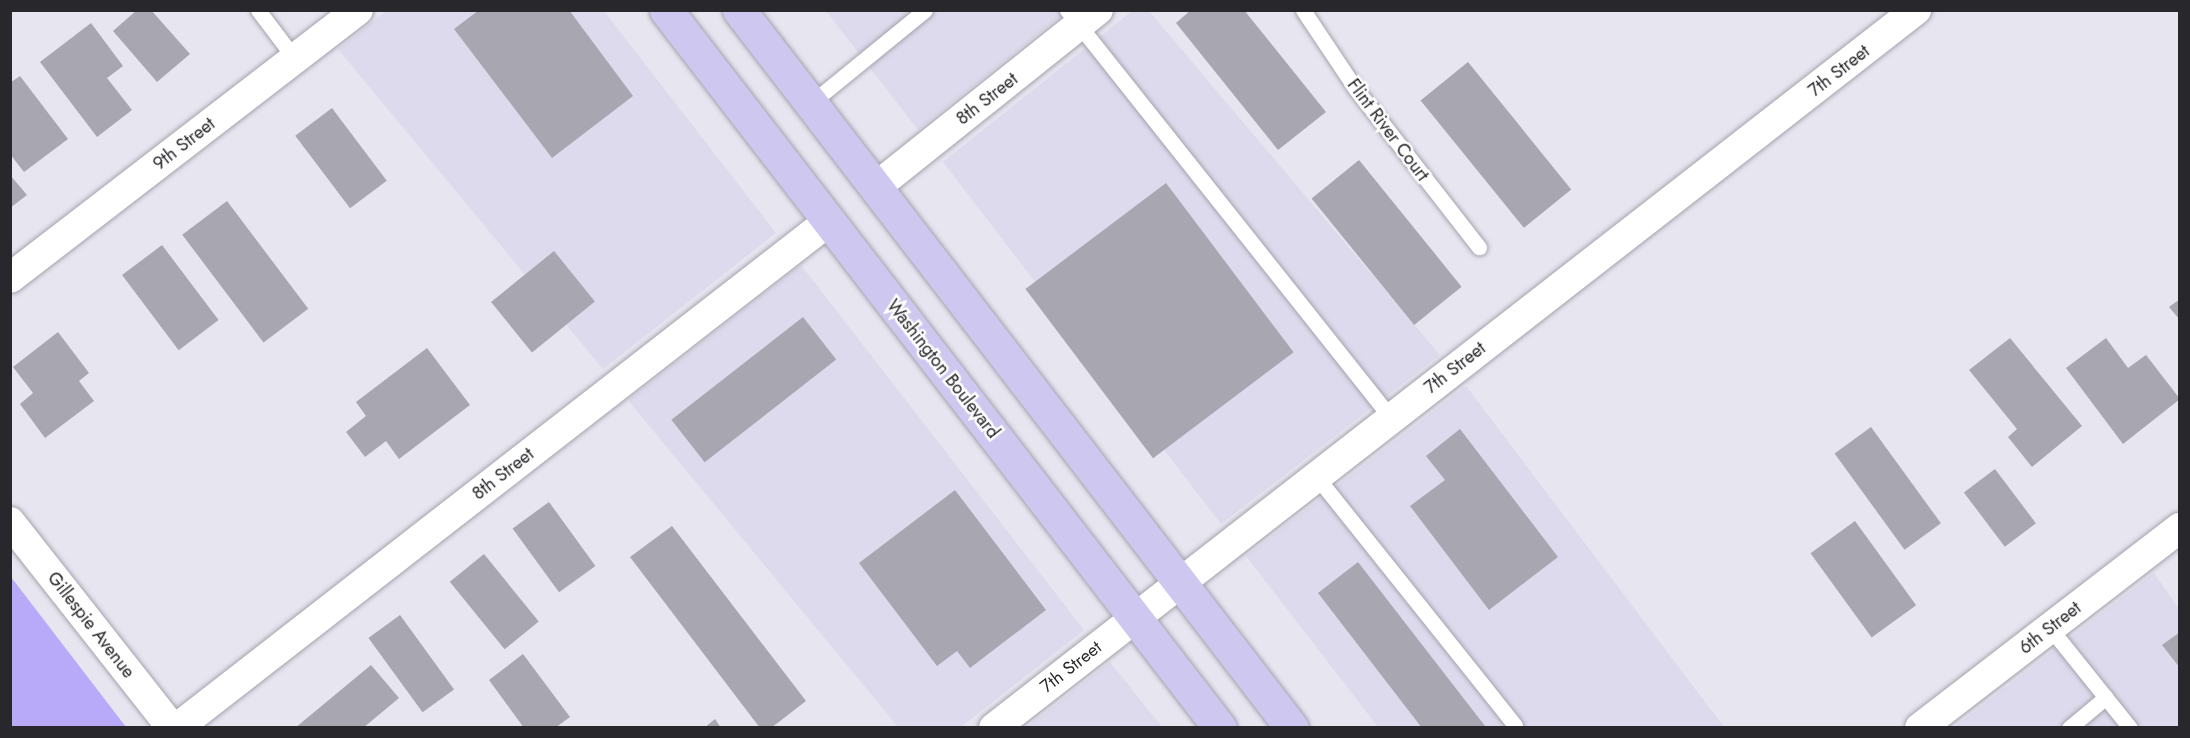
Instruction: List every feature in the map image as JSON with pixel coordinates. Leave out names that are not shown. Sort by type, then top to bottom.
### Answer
[{"type":"main road","name":"Washington Boulevard","points":[[666,10],[1220,728]]},
{"type":"main road","points":[[739,10],[1182,582],[1292,728]]},
{"type":"street","name":"9th Street","points":[[10,278],[358,10]]},
{"type":"street","name":"7th Street","points":[[994,728],[1916,10]]},
{"type":"street","name":"8th Street","points":[[876,187],[1081,16]]},
{"type":"street","name":"8th Street","points":[[177,728],[829,221]]},
{"type":"street","name":"Gillespie Avenue","points":[[10,522],[172,728]]},
{"type":"street","name":"6th Street","points":[[1920,728],[2180,528]]},
{"type":"lane","points":[[258,10],[295,59]]},
{"type":"lane","points":[[810,103],[925,10]]},
{"type":"lane","name":"Flint River Court","points":[[1303,10],[1355,88],[1479,247]]},
{"type":"lane","points":[[1081,16],[1391,418]]},
{"type":"lane","points":[[1316,476],[1514,727]]},
{"type":"lane","points":[[2050,628],[2130,728]]},
{"type":"lane","points":[[2069,728],[2106,697]]},
{"type":"shaded area","points":[[386,11],[604,11],[776,233],[603,369],[338,49]]},
{"type":"shaded area","points":[[826,11],[1067,11],[918,130]]},
{"type":"shaded area","points":[[1132,11],[1149,11],[1440,355],[1221,524],[943,162]]},
{"type":"shaded area","points":[[801,265],[1084,630],[961,727],[898,727],[628,400]]},
{"type":"shaded area","points":[[1466,386],[1724,727],[1378,727],[1246,556]]},
{"type":"shaded area","points":[[2154,573],[2179,609],[2179,727],[1953,728]]},
{"type":"shaded area","points":[[11,577],[126,727],[11,727]]},
{"type":"shaded area","points":[[1110,662],[1162,727],[1027,727]]},
{"type":"building","points":[[137,10],[151,10],[190,54],[157,82],[113,31]]},
{"type":"building","points":[[479,10],[569,10],[633,96],[552,158],[454,29]]},
{"type":"building","points":[[1191,10],[1244,10],[1326,112],[1278,150],[1176,23]]},
{"type":"building","points":[[91,23],[123,66],[107,78],[132,110],[97,137],[40,62]]},
{"type":"building","points":[[1468,62],[1571,189],[1524,228],[1421,100]]},
{"type":"building","points":[[20,76],[68,139],[24,172],[10,154],[10,83]]},
{"type":"building","points":[[332,108],[387,181],[350,208],[295,136]]},
{"type":"building","points":[[1359,160],[1462,287],[1414,325],[1312,198]]},
{"type":"building","points":[[10,175],[27,195],[10,208]]},
{"type":"building","points":[[1166,183],[1294,352],[1153,458],[1025,289]]},
{"type":"building","points":[[227,201],[308,309],[264,343],[182,235]]},
{"type":"building","points":[[162,245],[219,320],[179,350],[122,275]]},
{"type":"building","points":[[554,251],[595,302],[532,352],[491,302]]},
{"type":"building","points":[[2180,299],[2180,320],[2169,307]]},
{"type":"building","points":[[803,317],[836,360],[705,462],[671,420]]},
{"type":"building","points":[[58,332],[89,373],[79,381],[94,401],[45,438],[20,404],[33,393],[13,367]]},
{"type":"building","points":[[2010,338],[2082,426],[2032,467],[2008,437],[2017,429],[1969,370]]},
{"type":"building","points":[[2106,338],[2128,368],[2146,355],[2180,399],[2123,444],[2066,368]]},
{"type":"building","points":[[427,348],[470,405],[399,459],[386,441],[365,457],[346,432],[366,416],[356,402]]},
{"type":"building","points":[[1871,427],[1941,523],[1905,550],[1835,453]]},
{"type":"building","points":[[1460,429],[1558,557],[1489,610],[1410,506],[1445,480],[1426,456]]},
{"type":"building","points":[[1995,469],[2036,523],[2005,547],[1964,492]]},
{"type":"building","points":[[955,490],[1046,610],[970,668],[957,651],[937,666],[859,563]]},
{"type":"building","points":[[549,502],[595,566],[559,592],[513,528]]},
{"type":"building","points":[[1855,521],[1916,605],[1872,637],[1811,553]]},
{"type":"building","points":[[672,526],[806,701],[771,728],[760,728],[630,557]]},
{"type":"building","points":[[484,554],[539,622],[505,649],[450,582]]},
{"type":"building","points":[[1358,562],[1485,726],[1484,728],[1422,728],[1318,593]]},
{"type":"building","points":[[400,615],[454,689],[423,712],[368,638]]},
{"type":"building","points":[[2180,632],[2180,668],[2162,645]]},
{"type":"building","points":[[523,654],[570,717],[555,728],[524,728],[489,680]]},
{"type":"building","points":[[371,665],[399,698],[363,728],[295,728]]},
{"type":"building","points":[[715,719],[721,728],[704,728]]}]
